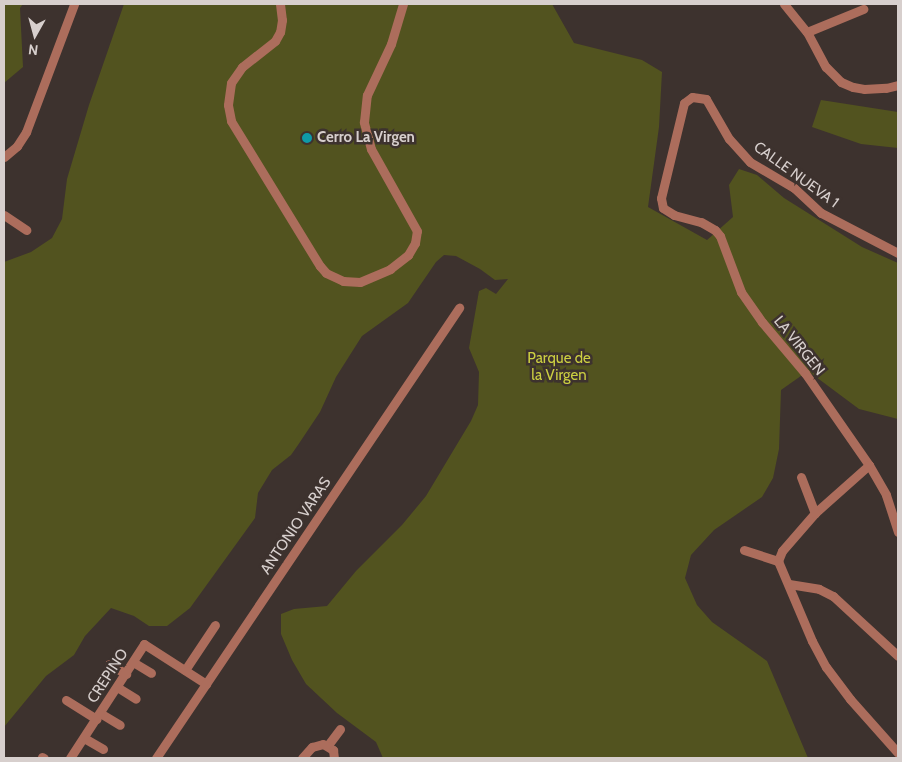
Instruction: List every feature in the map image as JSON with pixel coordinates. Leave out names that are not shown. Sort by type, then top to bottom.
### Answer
[{"type":"street","points":[[4,157],[17,146],[26,132],[74,4]]},
{"type":"street","points":[[280,4],[282,20],[280,32],[274,41],[234,75],[230,83],[228,104],[232,121],[320,266],[326,273],[343,281],[360,282],[390,269],[408,255],[415,243],[417,231],[371,148],[364,122],[367,95],[390,44],[403,4]]},
{"type":"street","points":[[784,4],[807,32],[826,67],[841,82],[864,89],[886,88],[898,84]]},
{"type":"street","points":[[807,32],[862,9]]},
{"type":"street","name":"CALLE NUEVA 1","points":[[661,203],[681,108],[687,99],[702,97],[706,99],[729,139],[750,162],[794,188],[821,213],[898,253]]},
{"type":"street","name":"LA VIRGEN","points":[[661,203],[669,213],[701,222],[715,230],[720,236],[741,292],[753,311],[805,373],[869,465],[886,495],[898,532]]},
{"type":"street","points":[[4,215],[26,230]]},
{"type":"street","name":"ANTONIO VARAS","points":[[156,758],[459,308]]},
{"type":"street","points":[[869,465],[815,513],[782,550],[778,561],[812,641],[826,667],[850,699],[898,752]]},
{"type":"street","points":[[801,477],[815,513]]},
{"type":"street","points":[[744,550],[778,561]]},
{"type":"street","points":[[789,584],[819,589],[833,596],[898,656]]},
{"type":"street","points":[[185,670],[215,625]]},
{"type":"street","name":"CREPINO","points":[[70,758],[144,644],[206,684]]},
{"type":"street","points":[[133,662],[151,673]]},
{"type":"street","points":[[109,664],[126,674]]},
{"type":"street","points":[[117,687],[136,699]]},
{"type":"street","points":[[66,700],[120,725]]},
{"type":"street","points":[[328,745],[340,728]]},
{"type":"street","points":[[84,738],[103,749]]},
{"type":"street","points":[[302,758],[317,744],[328,745],[333,750],[334,758]]},
{"type":"green space","points":[[4,4],[23,4],[20,8],[23,67],[4,83]]},
{"type":"green space","name":"Parque de la Virgen","points":[[124,4],[552,4],[574,43],[642,60],[662,72],[659,127],[648,207],[707,240],[733,217],[729,185],[739,169],[757,175],[784,198],[862,247],[898,263],[898,419],[859,409],[808,371],[781,390],[779,449],[773,478],[762,497],[714,530],[691,555],[685,578],[697,605],[712,622],[767,661],[808,758],[383,758],[376,742],[337,713],[306,684],[292,660],[281,634],[281,614],[294,609],[327,606],[356,571],[402,525],[426,496],[471,421],[478,405],[479,372],[469,348],[479,291],[486,288],[496,294],[508,279],[495,280],[480,269],[456,256],[444,255],[436,262],[408,303],[362,336],[336,377],[320,412],[291,455],[272,470],[258,493],[255,518],[190,608],[167,626],[149,626],[134,616],[111,608],[85,636],[74,655],[46,676],[4,727],[4,262],[31,252],[52,238],[62,219],[67,179],[89,105]]},
{"type":"green space","points":[[821,100],[898,112],[898,148],[861,144],[812,127]]},
{"type":"place","name":"Cerro La Virgen","points":[[307,138]]}]
